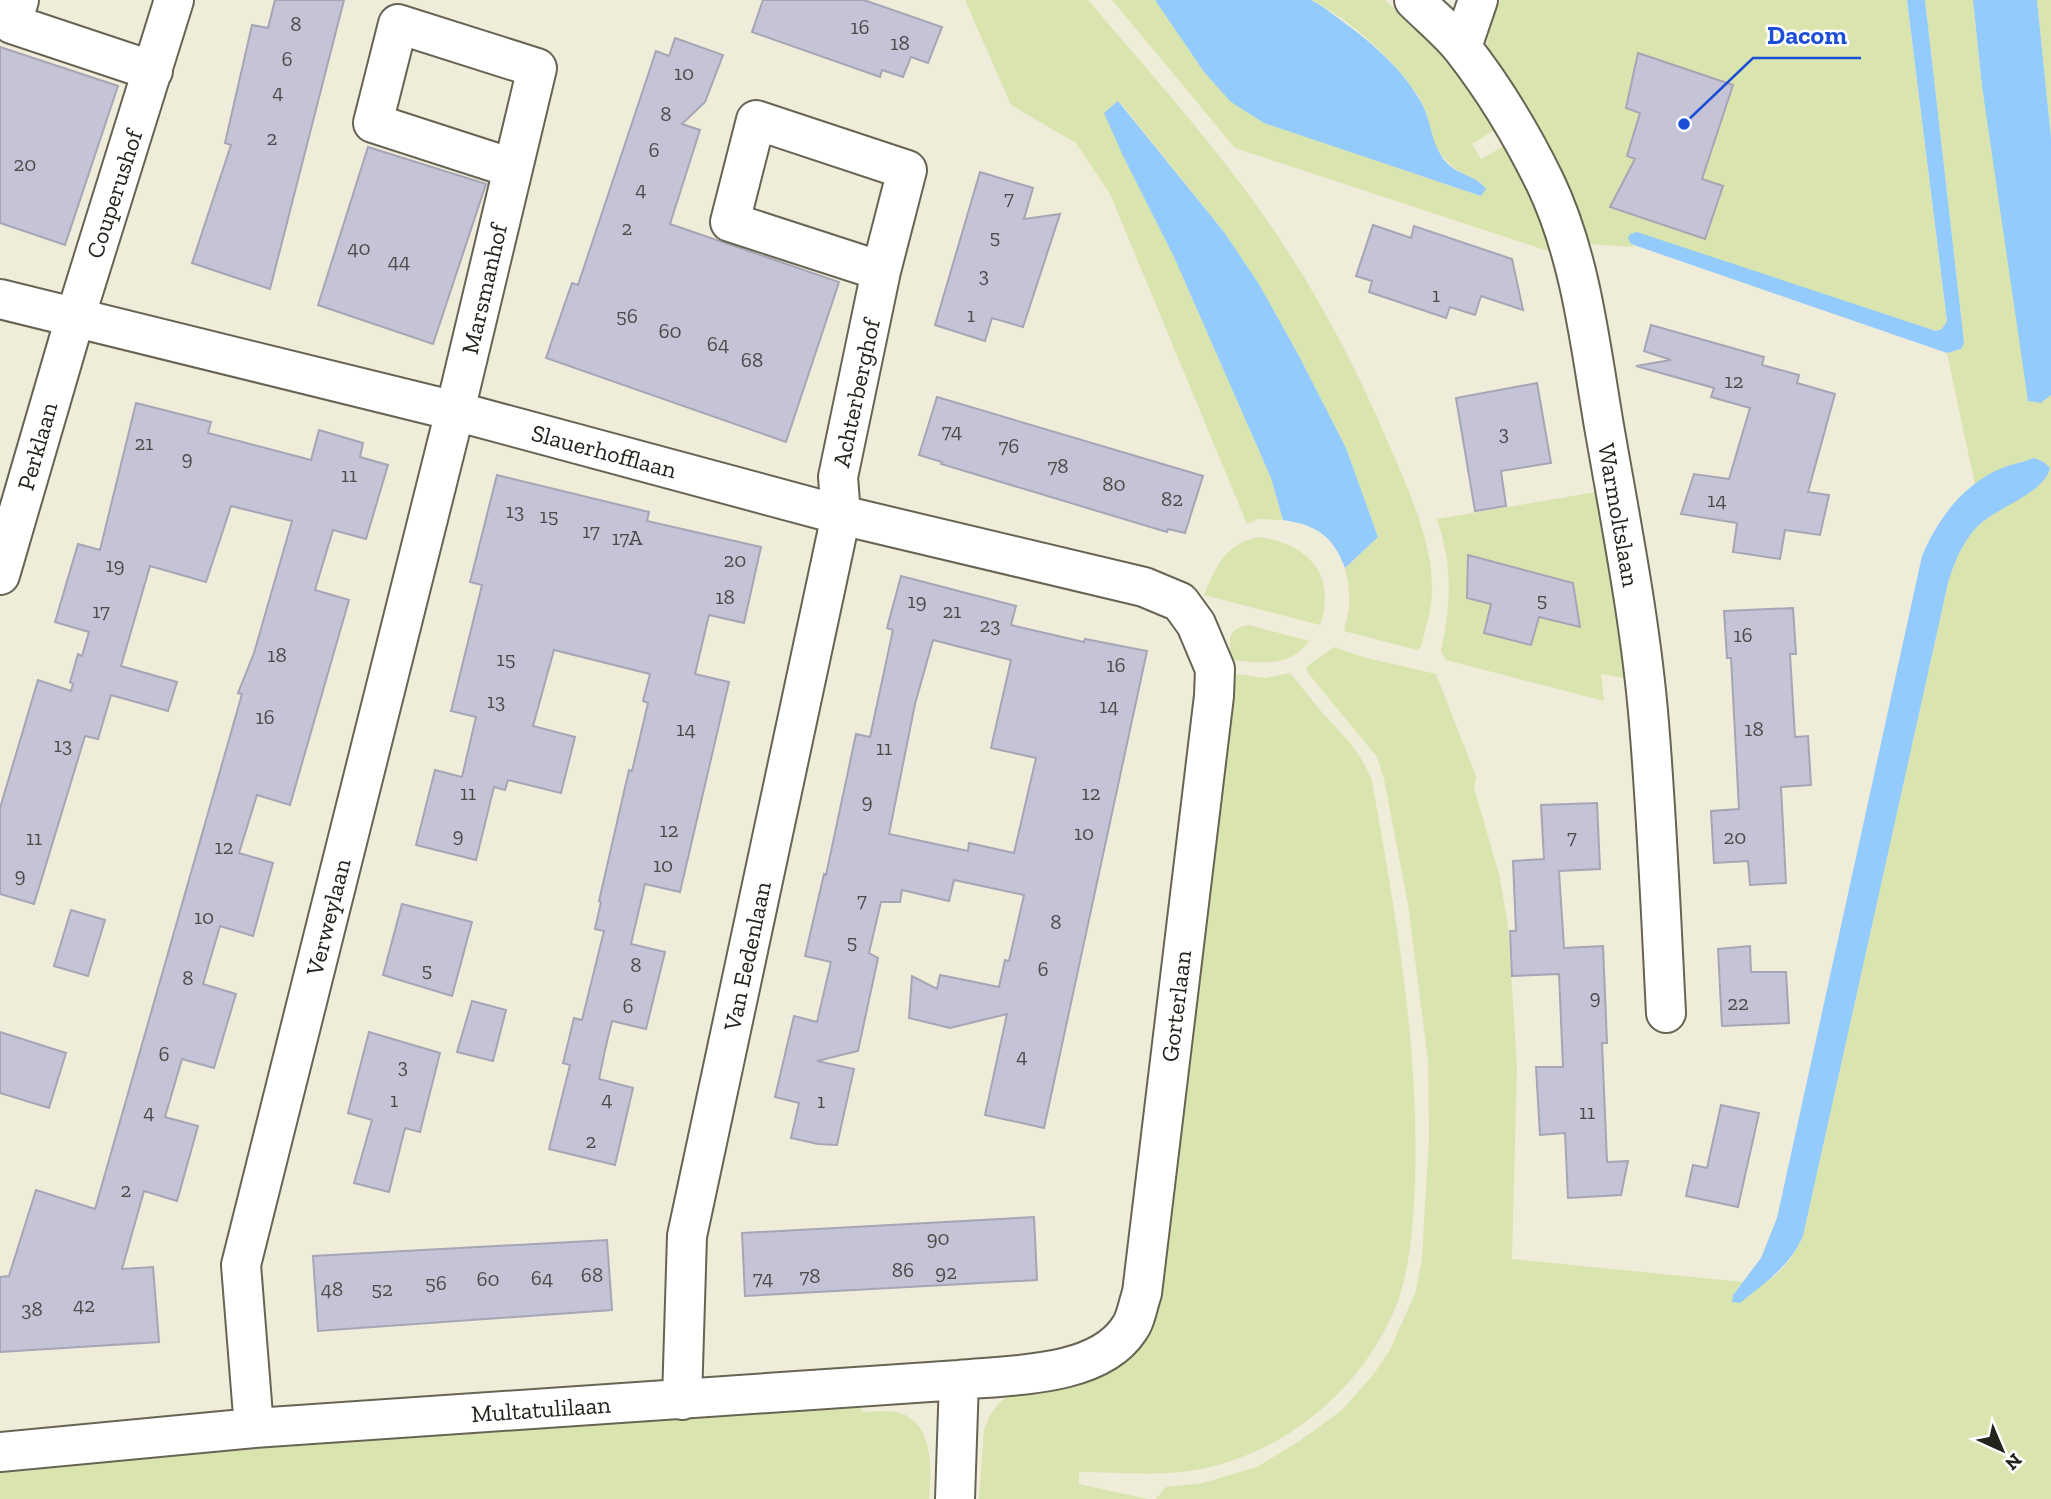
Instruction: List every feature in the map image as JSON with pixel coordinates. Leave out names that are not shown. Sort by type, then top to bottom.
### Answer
[{"type":"street","points":[[19,0],[12,24],[153,71]]},
{"type":"street","name":"Couperushof","points":[[75,318],[174,0]]},
{"type":"street","name":"Warmoltslaan","points":[[1414,0],[1462,47],[1514,123],[1545,183],[1568,242],[1584,310],[1632,594],[1649,721],[1666,1013]]},
{"type":"street","points":[[1462,47],[1478,0]]},
{"type":"street","name":"Marsmanhof","points":[[455,411],[537,68],[398,24],[373,123],[512,168]]},
{"type":"street","name":"Achterberghof","points":[[841,515],[838,477],[881,271],[907,170],[756,120],[730,222],[881,271]]},
{"type":"street","name":"Slauerhofflaan","points":[[0,299],[455,411],[841,515],[1144,587],[1180,602],[1196,624]]},
{"type":"street","name":"Perklaan","points":[[0,575],[75,318]]},
{"type":"street","name":"Verweylaan","points":[[254,1429],[241,1265],[455,411]]},
{"type":"street","name":"Van Eedenlaan","points":[[682,1399],[687,1236],[841,515]]},
{"type":"street","name":"Gorterlaan","points":[[1081,1364],[1107,1351],[1130,1329],[1142,1293],[1214,696],[1215,669],[1196,624]]},
{"type":"street","name":"Multatulilaan","points":[[0,1452],[254,1429],[958,1380],[1056,1370],[1081,1364]]},
{"type":"street","points":[[955,1499],[958,1380]]},
{"type":"green space","points":[[965,0],[1088,0],[1206,139],[1271,226],[1305,279],[1351,363],[1405,481],[1418,516],[1428,550],[1432,593],[1421,647],[1417,650],[1344,631],[1349,600],[1345,568],[1378,537],[1346,448],[1259,284],[1224,232],[1119,101],[1123,156],[1174,257],[1271,478],[1283,520],[1258,519],[1247,524],[1110,194],[1076,143],[1011,105]]},
{"type":"green space","points":[[1112,0],[1155,0],[1204,72],[1264,123],[1481,196],[1481,182],[1462,174],[1441,154],[1431,137],[1424,106],[1399,71],[1358,31],[1312,0],[1385,0],[1445,60],[1496,129],[1472,144],[1481,159],[1506,145],[1535,206],[1551,252],[1235,148]]},
{"type":"green space","points":[[1500,0],[1907,0],[1947,322],[1942,329],[1936,331],[1631,244],[1634,247],[1588,244],[1557,163],[1517,93],[1488,53],[1487,39]]},
{"type":"green space","points":[[1925,0],[1973,0],[1982,86],[2041,403],[2051,395],[2051,1499],[1156,1499],[1166,1487],[1203,1483],[1257,1467],[1342,1410],[1373,1375],[1390,1350],[1416,1291],[1422,1258],[1429,1136],[1428,1061],[1408,904],[1384,779],[1377,757],[1308,673],[1306,667],[1334,647],[1363,657],[1436,674],[1476,776],[1474,788],[1499,874],[1508,925],[1517,1065],[1512,1259],[1742,1282],[1733,1295],[1757,1287],[1776,1275],[1797,1247],[1803,1235],[1948,583],[1964,543],[1976,527],[2000,509],[2034,458],[2001,469],[1975,485],[1947,353],[1961,349],[1964,342]]},
{"type":"green space","points":[[2037,0],[2051,0],[2051,138]]},
{"type":"green space","points":[[1596,492],[1627,674],[1624,678],[1601,674],[1604,701],[1446,660],[1441,651],[1447,616],[1448,569],[1437,519]]},
{"type":"green space","points":[[1258,537],[1291,546],[1304,554],[1314,565],[1325,591],[1320,625],[1204,595],[1218,566],[1229,551]]},
{"type":"green space","points":[[1249,625],[1309,641],[1302,650],[1284,660],[1231,660],[1230,642],[1233,633],[1236,629]]},
{"type":"green space","points":[[1230,673],[1265,678],[1290,673],[1356,751],[1372,781],[1404,980],[1413,1080],[1415,1181],[1408,1263],[1400,1296],[1379,1340],[1361,1367],[1340,1391],[1317,1413],[1262,1448],[1232,1461],[1186,1471],[1079,1472],[1079,1484],[1148,1499],[979,1499],[984,1430],[999,1403],[1017,1389],[1110,1370]]},
{"type":"green space","points":[[860,1404],[862,1412],[896,1412],[918,1425],[924,1435],[930,1461],[929,1499],[0,1499],[0,1468]]},
{"type":"water","points":[[1155,0],[1311,0],[1320,5],[1389,60],[1421,102],[1437,147],[1446,162],[1478,181],[1486,189],[1481,196],[1264,123],[1231,102],[1204,72]]},
{"type":"water","points":[[1907,0],[1925,0],[1963,333],[1964,343],[1961,349],[1947,353],[1631,244],[1628,238],[1630,234],[1637,232],[1936,331],[1942,329],[1947,321]]},
{"type":"water","points":[[1973,0],[2037,0],[2051,138],[2051,395],[2041,403],[2028,401],[1982,86]]},
{"type":"water","points":[[1118,101],[1224,232],[1259,284],[1346,448],[1378,537],[1345,568],[1335,548],[1322,534],[1305,525],[1283,520],[1271,478],[1174,257],[1104,113]]},
{"type":"water","points":[[2034,458],[2050,468],[2046,477],[2039,486],[1983,521],[1975,529],[1959,554],[1948,583],[1803,1236],[1791,1257],[1776,1273],[1740,1303],[1732,1302],[1733,1295],[1761,1258],[1777,1218],[1922,556],[1944,516],[1963,494],[1988,475]]},
{"type":"building","points":[[275,0],[344,0],[270,289],[192,263],[231,145],[225,143],[252,25],[268,28]]},
{"type":"building","points":[[763,0],[864,0],[942,27],[928,63],[911,57],[903,77],[882,70],[880,77],[752,32]]},
{"type":"building","points":[[675,38],[723,55],[705,102],[682,124],[700,130],[670,224],[839,282],[786,442],[546,358],[572,283],[578,285],[656,51],[669,56]]},
{"type":"building","points":[[0,47],[118,86],[65,245],[0,223]]},
{"type":"building","points":[[1638,53],[1733,85],[1702,179],[1723,186],[1705,239],[1610,207],[1635,159],[1627,156],[1640,113],[1626,108]]},
{"type":"building","points":[[368,147],[486,184],[433,344],[318,305]]},
{"type":"building","points":[[980,172],[1033,188],[1024,219],[1060,214],[1023,327],[992,318],[985,341],[935,325]]},
{"type":"building","points":[[1373,225],[1411,238],[1414,226],[1512,259],[1523,310],[1481,296],[1475,315],[1450,307],[1446,318],[1369,292],[1372,281],[1356,276]]},
{"type":"building","points":[[1651,325],[1764,357],[1762,365],[1799,375],[1797,383],[1835,394],[1808,492],[1829,495],[1820,535],[1785,530],[1780,559],[1733,552],[1737,523],[1681,514],[1694,474],[1729,479],[1750,408],[1711,397],[1714,388],[1636,366],[1671,360],[1644,351]]},
{"type":"building","points":[[1537,383],[1551,463],[1501,471],[1506,506],[1475,511],[1456,398]]},
{"type":"building","points":[[937,397],[1203,476],[1185,533],[1168,529],[1167,532],[919,455]]},
{"type":"building","points":[[136,403],[211,422],[208,433],[311,460],[319,430],[363,443],[360,457],[388,465],[366,539],[333,530],[315,590],[349,600],[290,805],[257,795],[239,853],[273,863],[253,936],[220,926],[203,984],[236,994],[214,1068],[182,1059],[165,1117],[198,1126],[177,1201],[144,1191],[122,1269],[153,1267],[159,1342],[0,1352],[0,1277],[9,1276],[36,1190],[95,1209],[242,694],[238,693],[254,653],[292,521],[231,506],[206,582],[150,566],[121,666],[177,682],[168,711],[111,695],[98,739],[85,736],[34,904],[0,894],[0,808],[38,680],[71,691],[73,684],[70,682],[78,654],[82,656],[89,632],[55,622],[78,544],[100,550]]},
{"type":"building","points":[[497,475],[649,512],[647,521],[761,547],[744,623],[709,615],[695,674],[729,682],[680,892],[645,884],[631,944],[665,952],[646,1029],[612,1021],[605,1050],[599,1079],[633,1088],[615,1165],[549,1149],[570,1065],[563,1063],[574,1018],[582,1020],[604,931],[595,929],[601,902],[599,901],[629,770],[632,771],[648,703],[643,701],[650,674],[554,650],[533,726],[575,737],[561,793],[508,780],[505,790],[494,787],[476,860],[416,845],[435,770],[462,777],[476,717],[451,711],[482,585],[470,582]]},
{"type":"building","points":[[1468,555],[1573,583],[1580,627],[1539,617],[1531,645],[1484,633],[1491,604],[1467,598]]},
{"type":"building","points":[[901,576],[1016,606],[1011,625],[1084,642],[1085,639],[1147,651],[1044,1128],[985,1115],[1007,1014],[950,1028],[909,1018],[912,976],[937,989],[940,975],[999,987],[1005,960],[1009,961],[1024,895],[954,880],[949,901],[902,890],[900,902],[881,902],[869,953],[878,958],[858,1051],[817,1061],[854,1069],[837,1145],[791,1138],[799,1103],[775,1097],[794,1016],[817,1022],[831,962],[805,956],[824,874],[826,875],[856,734],[870,737],[893,630],[887,628]],"holes":[[[933,640],[1011,660],[991,748],[1036,758],[1014,853],[969,843],[968,851],[889,834],[915,704]]]},
{"type":"building","points":[[1793,608],[1796,654],[1790,654],[1795,737],[1808,736],[1811,785],[1781,787],[1786,883],[1750,885],[1748,861],[1714,863],[1711,811],[1739,809],[1731,658],[1727,658],[1724,611]]},
{"type":"building","points":[[1597,803],[1600,869],[1559,871],[1564,948],[1603,946],[1607,1043],[1602,1043],[1607,1162],[1628,1161],[1621,1195],[1568,1198],[1565,1133],[1540,1135],[1536,1067],[1563,1067],[1559,974],[1512,976],[1510,931],[1516,931],[1513,861],[1544,859],[1541,805]]},
{"type":"building","points":[[402,904],[472,922],[452,996],[383,975]]},
{"type":"building","points":[[71,910],[105,920],[88,976],[54,966]]},
{"type":"building","points":[[1750,946],[1751,972],[1786,972],[1789,1023],[1722,1026],[1718,949]]},
{"type":"building","points":[[472,1001],[506,1010],[493,1061],[457,1052]]},
{"type":"building","points":[[0,1032],[66,1053],[49,1108],[0,1093]]},
{"type":"building","points":[[369,1032],[440,1053],[420,1132],[405,1128],[389,1192],[354,1183],[372,1120],[348,1113]]},
{"type":"building","points":[[1721,1105],[1759,1113],[1738,1207],[1686,1196],[1693,1165],[1707,1168]]},
{"type":"building","points":[[1034,1217],[1037,1280],[745,1296],[742,1233]]},
{"type":"building","points":[[607,1240],[612,1310],[318,1331],[313,1256]]},
{"type":"place","name":"Dacom","points":[[1684,124]]}]
